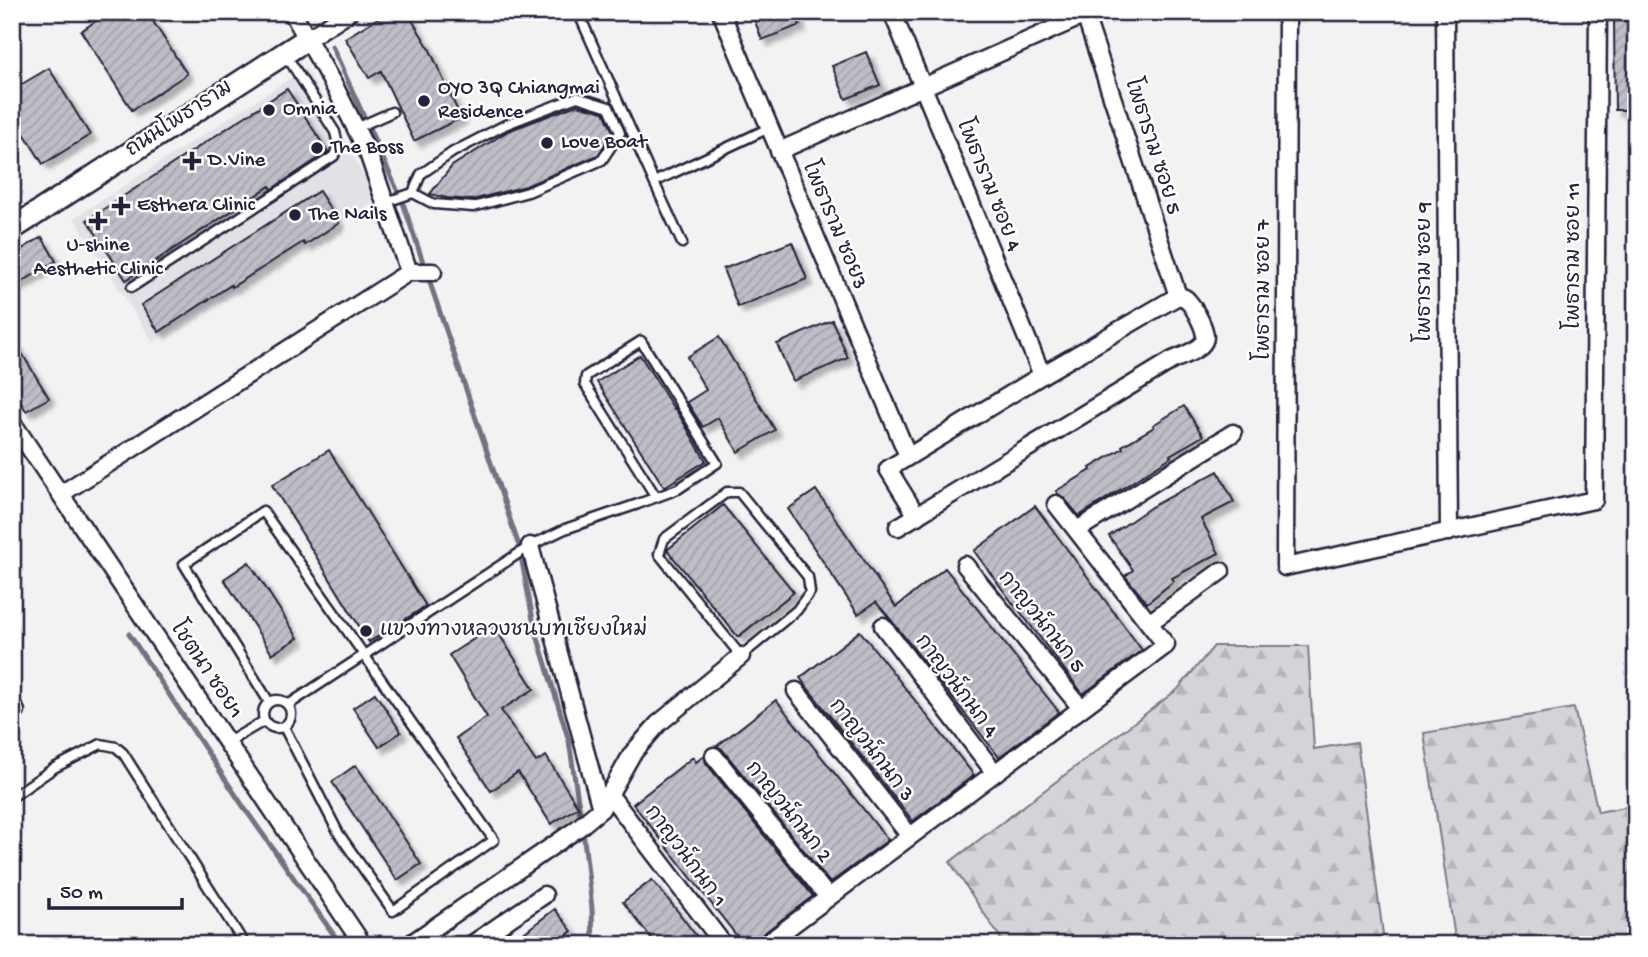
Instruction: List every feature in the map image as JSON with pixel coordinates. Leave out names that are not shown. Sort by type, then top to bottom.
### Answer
[{"type":"street","points":[[292,12],[356,128],[371,161],[408,272]]},
{"type":"street","name":"โพธาราม ซอย3","points":[[720,12],[908,456]]},
{"type":"street","name":"โพธาราม ซอย 4","points":[[892,12],[1042,375]]},
{"type":"street","points":[[779,151],[1084,14],[1112,12]]},
{"type":"street","name":"โพธาราม ซอย 7","points":[[1287,12],[1285,568],[1449,532]]},
{"type":"street","name":"โพธาราม ซอย 9","points":[[1445,12],[1449,532]]},
{"type":"street","name":"โพธาราม ซอย 11","points":[[1449,532],[1594,500],[1598,12]]},
{"type":"street","name":"ถนนโพธาราม","points":[[12,229],[343,14]]},
{"type":"street","name":"โพธาราม ซอย 5","points":[[1084,14],[1178,296]]},
{"type":"street","points":[[61,494],[408,272],[433,272]]},
{"type":"street","points":[[898,527],[917,516],[1171,361],[1198,348],[1206,337],[1188,301],[1178,296],[888,469],[917,516]]},
{"type":"street","name":"โชตนา ซอย1","points":[[12,422],[363,945]]},
{"type":"street","points":[[1077,530],[1233,433]]},
{"type":"street","points":[[765,945],[1166,645],[1056,504]]},
{"type":"street","points":[[530,545],[605,801]]},
{"type":"street","name":"กาญวน์กนก 5","points":[[965,565],[1081,708]]},
{"type":"street","points":[[1149,623],[1220,571]]},
{"type":"street","name":"กาญวน์กนก 4","points":[[883,626],[995,773]]},
{"type":"street","points":[[409,945],[577,829],[605,801],[632,754],[658,724],[741,656]]},
{"type":"street","name":"กาญวน์กนก 3","points":[[796,691],[910,836]]},
{"type":"street","points":[[12,706],[16,711],[12,713]]},
{"type":"street","name":"กาญวน์กนก 2","points":[[714,756],[828,897]]},
{"type":"street","name":"กาญวน์กนก 1","points":[[605,801],[724,945]]},
{"type":"street","points":[[471,945],[544,895]]},
{"type":"lane","points":[[578,12],[682,243]]},
{"type":"lane","points":[[132,287],[334,156],[338,145],[335,132],[285,53]]},
{"type":"lane","points":[[386,202],[413,192],[421,174],[453,152],[507,124],[577,97],[609,107],[620,133],[602,160],[528,192],[473,207],[434,204],[413,192]]},
{"type":"lane","points":[[356,128],[393,112]]},
{"type":"lane","points":[[654,182],[769,128]]},
{"type":"lane","points":[[288,705],[530,545],[565,528],[656,497],[678,489],[717,463],[642,341],[586,376],[585,384],[656,497]]},
{"type":"lane","points":[[727,492],[740,492],[808,578],[810,592],[797,610],[741,656],[659,554],[664,539],[727,492]]},
{"type":"lane","points":[[269,702],[184,564],[263,511],[494,840],[393,911],[339,834],[284,727]]},
{"type":"lane","points":[[276,699],[288,705],[291,714],[284,727],[274,728],[264,721],[262,711],[269,702],[276,699]]},
{"type":"lane","points":[[228,742],[264,721]]},
{"type":"lane","points":[[12,797],[54,768],[90,749],[101,744],[116,747],[123,753],[245,945]]},
{"type":"shaded area","points":[[306,68],[377,200],[153,342],[74,218]]},
{"type":"green space","points":[[1214,646],[1308,646],[1314,749],[1357,742],[1383,934],[1380,945],[1005,945],[950,862],[1178,689]]},
{"type":"green space","points":[[1574,708],[1598,812],[1636,805],[1636,945],[1456,945],[1424,733]]},
{"type":"building","points":[[109,12],[147,12],[187,74],[132,110],[81,31]]},
{"type":"building","points":[[388,12],[407,12],[429,48],[461,118],[414,141],[381,71],[369,78],[345,38]]},
{"type":"building","points":[[762,12],[795,12],[800,25],[762,40],[753,16]]},
{"type":"building","points":[[1614,21],[1636,21],[1636,110],[1615,110]]},
{"type":"building","points":[[866,52],[880,85],[846,99],[832,66]]},
{"type":"building","points":[[49,68],[90,135],[43,164],[12,114],[12,90]]},
{"type":"building","points":[[287,89],[328,152],[272,189],[270,186],[126,280],[87,220]]},
{"type":"building","name":"Love Boat","points":[[577,105],[604,112],[613,132],[598,155],[526,186],[472,200],[430,194],[452,166],[508,131]]},
{"type":"building","points":[[319,191],[339,223],[305,245],[303,242],[232,287],[231,285],[159,332],[141,305]]},
{"type":"building","points":[[42,237],[56,261],[12,288],[12,255]]},
{"type":"building","points":[[792,242],[807,279],[738,307],[723,269]]},
{"type":"building","points":[[832,320],[848,358],[793,381],[777,344]]},
{"type":"building","points":[[12,337],[49,398],[26,411],[12,388]]},
{"type":"building","points":[[719,337],[775,430],[738,452],[718,418],[703,427],[687,402],[706,390],[687,357]]},
{"type":"building","points":[[640,355],[706,461],[664,487],[597,382]]},
{"type":"building","points":[[1184,406],[1203,436],[1079,516],[1058,494],[1056,491]]},
{"type":"building","points":[[329,450],[426,606],[369,642],[272,485]]},
{"type":"building","points":[[1218,471],[1234,502],[1201,519],[1219,553],[1172,578],[1174,581],[1147,603],[1125,576],[1133,570],[1109,536],[1151,507]]},
{"type":"building","points":[[816,490],[896,607],[945,568],[1059,712],[999,757],[876,602],[858,614],[788,509]]},
{"type":"building","points":[[723,505],[794,592],[738,637],[667,550]]},
{"type":"building","points":[[1035,506],[1142,650],[1083,694],[974,551]]},
{"type":"building","points":[[249,562],[298,638],[272,654],[224,579]]},
{"type":"building","points":[[494,626],[534,689],[501,710],[536,762],[546,756],[578,807],[551,824],[518,772],[491,791],[456,738],[487,717],[449,655]]},
{"type":"building","points":[[860,631],[974,775],[913,821],[800,678]]},
{"type":"building","points":[[375,693],[401,732],[379,747],[353,708]]},
{"type":"building","points":[[776,700],[888,840],[830,883],[717,746]]},
{"type":"building","points":[[704,756],[706,763],[813,896],[752,945],[744,945],[633,804],[693,757],[696,762]]},
{"type":"building","points":[[356,765],[421,864],[397,880],[332,782]]},
{"type":"building","points":[[652,880],[703,945],[657,945],[623,902]]},
{"type":"building","points":[[555,909],[572,931],[555,945],[508,945]]},
{"type":"waterway","points":[[332,46],[403,203],[519,546],[534,625],[569,741],[581,820]]},
{"type":"waterway","points":[[129,634],[245,809],[341,945]]},
{"type":"waterway","points":[[583,830],[592,908],[593,945]]},
{"type":"place","name":"OYO 3Q Chiangmai Residence","points":[[424,101]]},
{"type":"place","name":"Omnia","points":[[269,110]]},
{"type":"place","name":"Love Boat","points":[[547,143]]},
{"type":"place","name":"The Boss","points":[[317,148]]},
{"type":"place","name":"D.Vine","points":[[192,161]]},
{"type":"place","name":"Esthera Clinic","points":[[121,206]]},
{"type":"place","name":"The Nails","points":[[295,215]]},
{"type":"place","name":"U-shine Aesthetic Clinic","points":[[98,221]]},
{"type":"place","name":"แขวงทางหลวงชนบทเชียงใหม่","points":[[366,631]]}]
